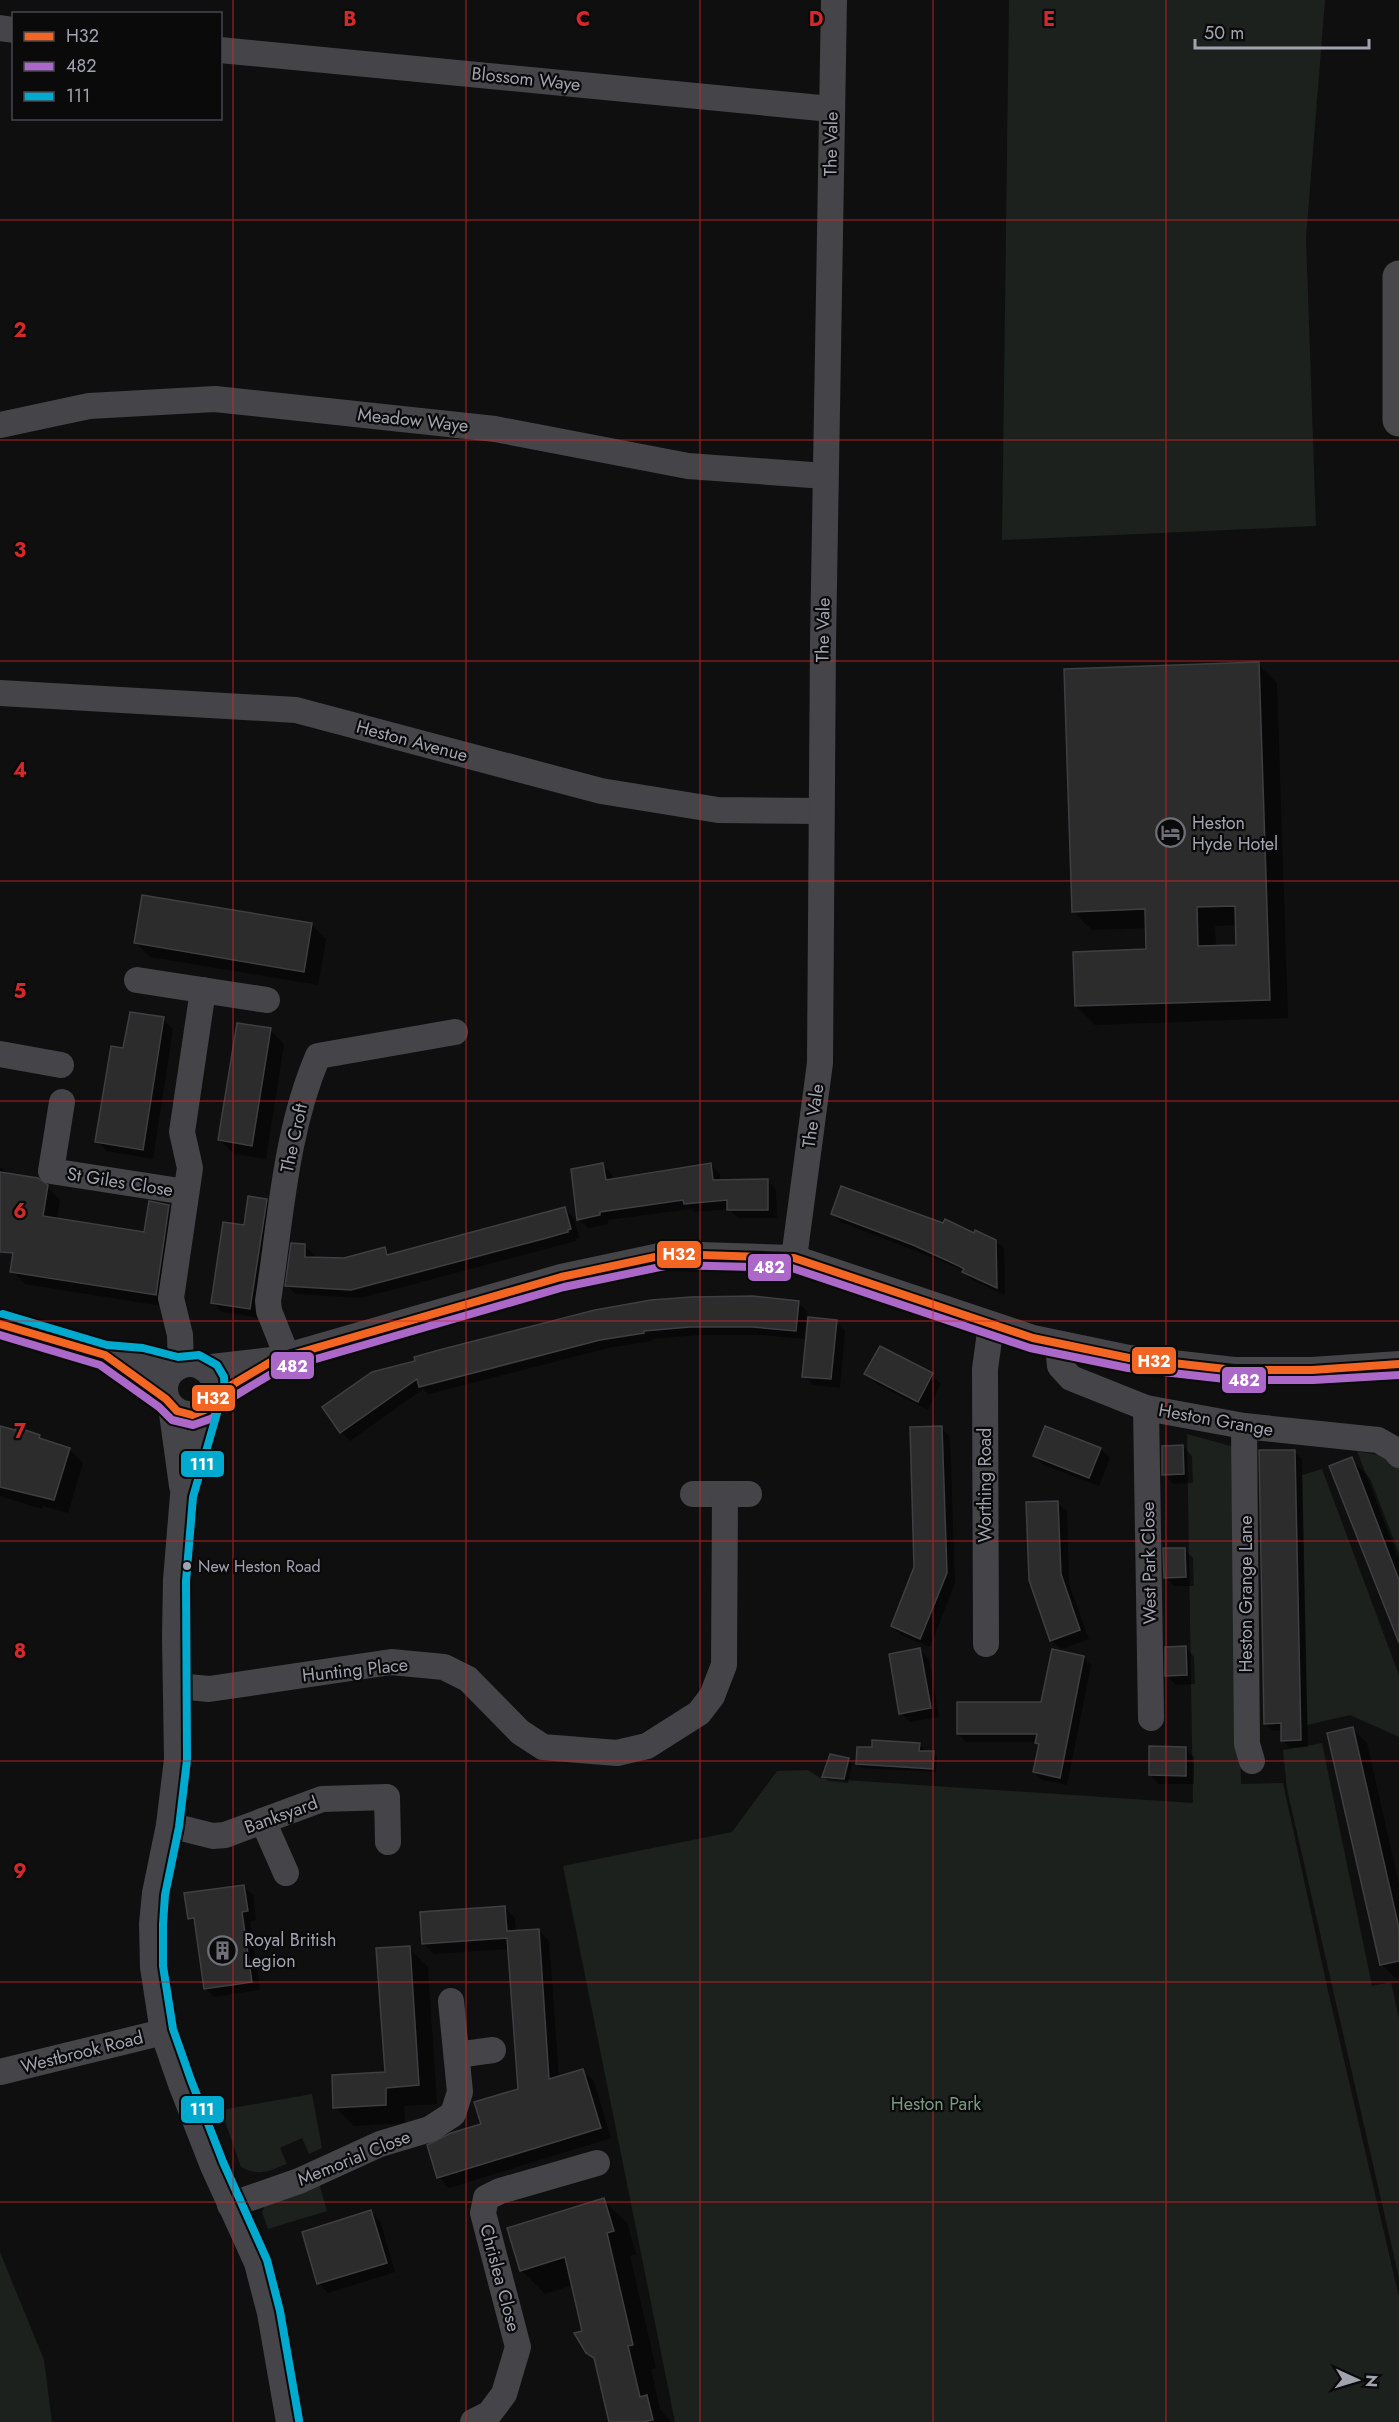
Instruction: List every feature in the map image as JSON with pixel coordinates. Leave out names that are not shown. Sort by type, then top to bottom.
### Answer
[{"type":"highway","points":[[1399,277],[1399,420]]},
{"type":"street","name":"The Vale","points":[[794,1258],[820,1063],[825,476],[834,0]]},
{"type":"street","name":"Blossom Waye","points":[[222,50],[831,109]]},
{"type":"street","name":"Meadow Waye","points":[[0,425],[89,406],[215,399],[495,429],[688,466],[825,476]]},
{"type":"street","name":"Heston Avenue","points":[[0,693],[296,710],[601,791],[718,810],[821,811]]},
{"type":"street","points":[[137,980],[267,1000]]},
{"type":"street","name":"St Giles Close","points":[[187,1367],[171,1298],[190,1168],[182,1132],[203,990]]},
{"type":"street","name":"The Croft","points":[[280,1358],[268,1301],[287,1160],[304,1088],[318,1056],[340,1050],[454,1032]]},
{"type":"street","points":[[0,1054],[61,1065]]},
{"type":"street","name":"St Giles Close","points":[[62,1102],[51,1171],[186,1192]]},
{"type":"street","points":[[183,1495],[166,1381],[187,1367],[280,1358],[561,1277],[669,1254],[794,1258],[991,1325],[1058,1344],[1128,1358],[1234,1370],[1312,1370],[1393,1364]]},
{"type":"street","points":[[0,1324],[105,1355],[141,1358],[187,1367],[214,1380],[211,1402],[183,1495],[176,1580],[177,1759],[169,1826],[154,1893],[153,1967],[164,2032],[196,2123],[260,2273],[270,2313],[289,2422]]},
{"type":"street","name":"Worthing Road","points":[[986,1644],[985,1369],[991,1325]]},
{"type":"street","name":"Heston Grange","points":[[1058,1344],[1060,1366],[1071,1378],[1146,1408],[1244,1426],[1378,1440],[1394,1449],[1399,1455]]},
{"type":"street","points":[[105,1355],[177,1411],[192,1415],[280,1358]]},
{"type":"street","name":"West Park Close","points":[[1146,1408],[1151,1718]]},
{"type":"street","name":"Heston Grange Lane","points":[[1244,1426],[1247,1744],[1252,1761]]},
{"type":"street","name":"Hunting Place","points":[[177,1686],[209,1689],[392,1662],[422,1664],[444,1667],[468,1679],[520,1732],[543,1747],[617,1753],[647,1746],[699,1713],[712,1696],[724,1665],[737,1494],[693,1494]]},
{"type":"street","name":"Banksyard","points":[[169,1826],[213,1836],[225,1835],[322,1799],[387,1797],[388,1842]]},
{"type":"street","points":[[263,1821],[286,1873]]},
{"type":"street","name":"Memorial Close","points":[[230,2205],[299,2181],[380,2144],[430,2129],[453,2114],[460,2092],[451,2001]]},
{"type":"street","name":"Westbrook Road","points":[[0,2072],[164,2032]]},
{"type":"street","points":[[457,2055],[493,2050]]},
{"type":"street","name":"Chrislea Close","points":[[473,2422],[489,2414],[504,2394],[518,2347],[483,2213],[486,2198],[500,2191],[597,2163]]},
{"type":"green space","points":[[1009,0],[1325,0],[1306,238],[1316,526],[1002,540]]},
{"type":"green space","name":"Heston Park","points":[[1187,1434],[1234,1447],[1241,1784],[1283,1783],[1328,1991],[1399,2297],[1399,2422],[675,2422],[563,1866],[732,1832],[777,1771],[808,1770],[820,1778],[844,1780],[1193,1803]]},
{"type":"green space","points":[[1357,1451],[1384,1456],[1399,1467],[1399,1560]]},
{"type":"green space","points":[[1322,1469],[1399,1675],[1399,1737],[1350,1715],[1307,1725],[1302,1475]]},
{"type":"green space","points":[[1322,1743],[1372,1986],[1391,1982],[1399,2019],[1399,2278],[1287,1789],[1283,1750]]},
{"type":"green space","points":[[312,2094],[322,2148],[309,2154],[302,2138],[280,2148],[287,2164],[259,2172],[241,2167],[221,2110]]},
{"type":"green space","points":[[319,2183],[327,2211],[268,2229],[262,2212],[265,2206]]},
{"type":"green space","points":[[0,2252],[44,2360],[52,2422],[0,2422]]},
{"type":"building","name":"Heston Hyde Hotel","points":[[1259,662],[1270,1000],[1075,1006],[1073,952],[1146,949],[1145,909],[1072,912],[1064,669]],"holes":[[[1235,906],[1236,945],[1198,946],[1197,907]]]},
{"type":"building","points":[[142,895],[312,923],[304,972],[134,943]]},
{"type":"building","points":[[130,1012],[164,1017],[143,1150],[95,1142],[111,1046],[123,1048]]},
{"type":"building","points":[[237,1023],[271,1028],[252,1146],[218,1140]]},
{"type":"building","points":[[603,1163],[606,1180],[711,1163],[713,1180],[768,1179],[768,1210],[727,1210],[727,1200],[684,1204],[683,1200],[600,1212],[600,1215],[577,1220],[571,1169]]},
{"type":"building","points":[[0,1172],[38,1178],[48,1185],[43,1216],[144,1232],[149,1201],[169,1205],[156,1295],[10,1272],[13,1253],[0,1252]]},
{"type":"building","points":[[841,1186],[943,1223],[945,1219],[974,1233],[975,1230],[996,1240],[997,1288],[962,1272],[964,1269],[959,1266],[913,1245],[831,1214]]},
{"type":"building","points":[[248,1196],[267,1199],[250,1309],[211,1303],[223,1222],[244,1225]]},
{"type":"building","points":[[565,1207],[571,1229],[568,1232],[351,1290],[285,1286],[291,1243],[305,1244],[305,1257],[344,1258],[385,1247],[387,1255]]},
{"type":"building","points":[[753,1296],[799,1301],[796,1331],[752,1327],[690,1327],[644,1331],[644,1333],[600,1340],[419,1387],[417,1379],[340,1433],[322,1407],[372,1372],[415,1361],[414,1357],[439,1350],[595,1310],[651,1300]]},
{"type":"building","points":[[808,1317],[837,1320],[831,1379],[802,1377]]},
{"type":"building","points":[[880,1346],[933,1373],[918,1402],[864,1374]]},
{"type":"building","points":[[0,1426],[15,1430],[16,1427],[40,1435],[39,1438],[70,1448],[54,1500],[0,1487]]},
{"type":"building","points":[[942,1426],[947,1573],[920,1639],[891,1626],[914,1567],[910,1427]]},
{"type":"building","points":[[1045,1426],[1101,1448],[1089,1478],[1033,1456]]},
{"type":"building","points":[[1183,1445],[1184,1474],[1162,1475],[1162,1446]]},
{"type":"building","points":[[1259,1450],[1295,1450],[1301,1740],[1281,1741],[1281,1723],[1264,1724]]},
{"type":"building","points":[[1352,1457],[1399,1580],[1399,1643],[1329,1466]]},
{"type":"building","points":[[1058,1501],[1061,1574],[1080,1630],[1050,1641],[1029,1580],[1026,1502]]},
{"type":"building","points":[[1163,1548],[1185,1548],[1186,1577],[1164,1578]]},
{"type":"building","points":[[1186,1646],[1187,1675],[1165,1676],[1165,1647]]},
{"type":"building","points":[[920,1648],[931,1708],[899,1714],[889,1654]]},
{"type":"building","points":[[1052,1649],[1084,1656],[1060,1778],[1033,1772],[1039,1744],[1035,1743],[1037,1734],[957,1734],[957,1702],[1041,1702]]},
{"type":"building","points":[[1353,1727],[1399,1928],[1399,1961],[1380,1965],[1327,1733]]},
{"type":"building","points":[[872,1740],[920,1743],[919,1751],[934,1751],[933,1769],[856,1764],[857,1747],[872,1747]]},
{"type":"building","points":[[1149,1746],[1186,1747],[1186,1776],[1149,1775]]},
{"type":"building","points":[[830,1754],[849,1758],[844,1779],[822,1777]]},
{"type":"building","name":"Royal British Legion","points":[[244,1885],[248,1911],[242,1912],[252,1982],[204,1989],[194,1918],[188,1919],[184,1893]]},
{"type":"building","points":[[505,1906],[507,1931],[539,1929],[549,2079],[583,2069],[601,2128],[437,2178],[427,2145],[451,2133],[481,2124],[474,2102],[518,2089],[507,1938],[422,1944],[420,1912]]},
{"type":"building","points":[[410,1946],[419,2085],[386,2088],[386,2105],[333,2108],[332,2075],[385,2072],[376,1948]]},
{"type":"building","points":[[604,2198],[614,2231],[607,2233],[633,2345],[628,2346],[640,2397],[647,2395],[653,2420],[609,2422],[594,2358],[586,2353],[574,2333],[582,2331],[565,2257],[520,2271],[507,2228]]},
{"type":"building","points":[[371,2210],[387,2263],[317,2284],[302,2232]]},
{"type":"transit line","name":"H32","points":[[0,1324],[105,1355],[166,1399],[177,1411],[192,1415],[207,1409],[215,1395],[274,1360],[561,1277],[669,1254],[794,1258],[1033,1338],[1129,1358],[1234,1370],[1312,1370],[1399,1364]]},
{"type":"transit line","name":"482","points":[[0,1335],[100,1365],[159,1407],[172,1420],[193,1425],[213,1418],[223,1403],[278,1370],[564,1287],[670,1265],[792,1268],[1030,1348],[1128,1368],[1234,1380],[1313,1380],[1399,1375]]},
{"type":"transit line","name":"111","points":[[3,1314],[107,1345],[143,1348],[178,1357],[199,1355],[217,1365],[224,1377],[225,1397],[217,1413],[193,1497],[186,1581],[187,1760],[179,1827],[165,1895],[163,1966],[173,2029],[191,2080],[223,2162],[267,2260],[280,2311],[299,2420]]},
{"type":"place","name":"Heston Hyde Hotel","points":[[1171,833]]},
{"type":"place","name":"New Heston Road","points":[[187,1566]]},
{"type":"place","name":"Royal British Legion","points":[[223,1950]]}]
